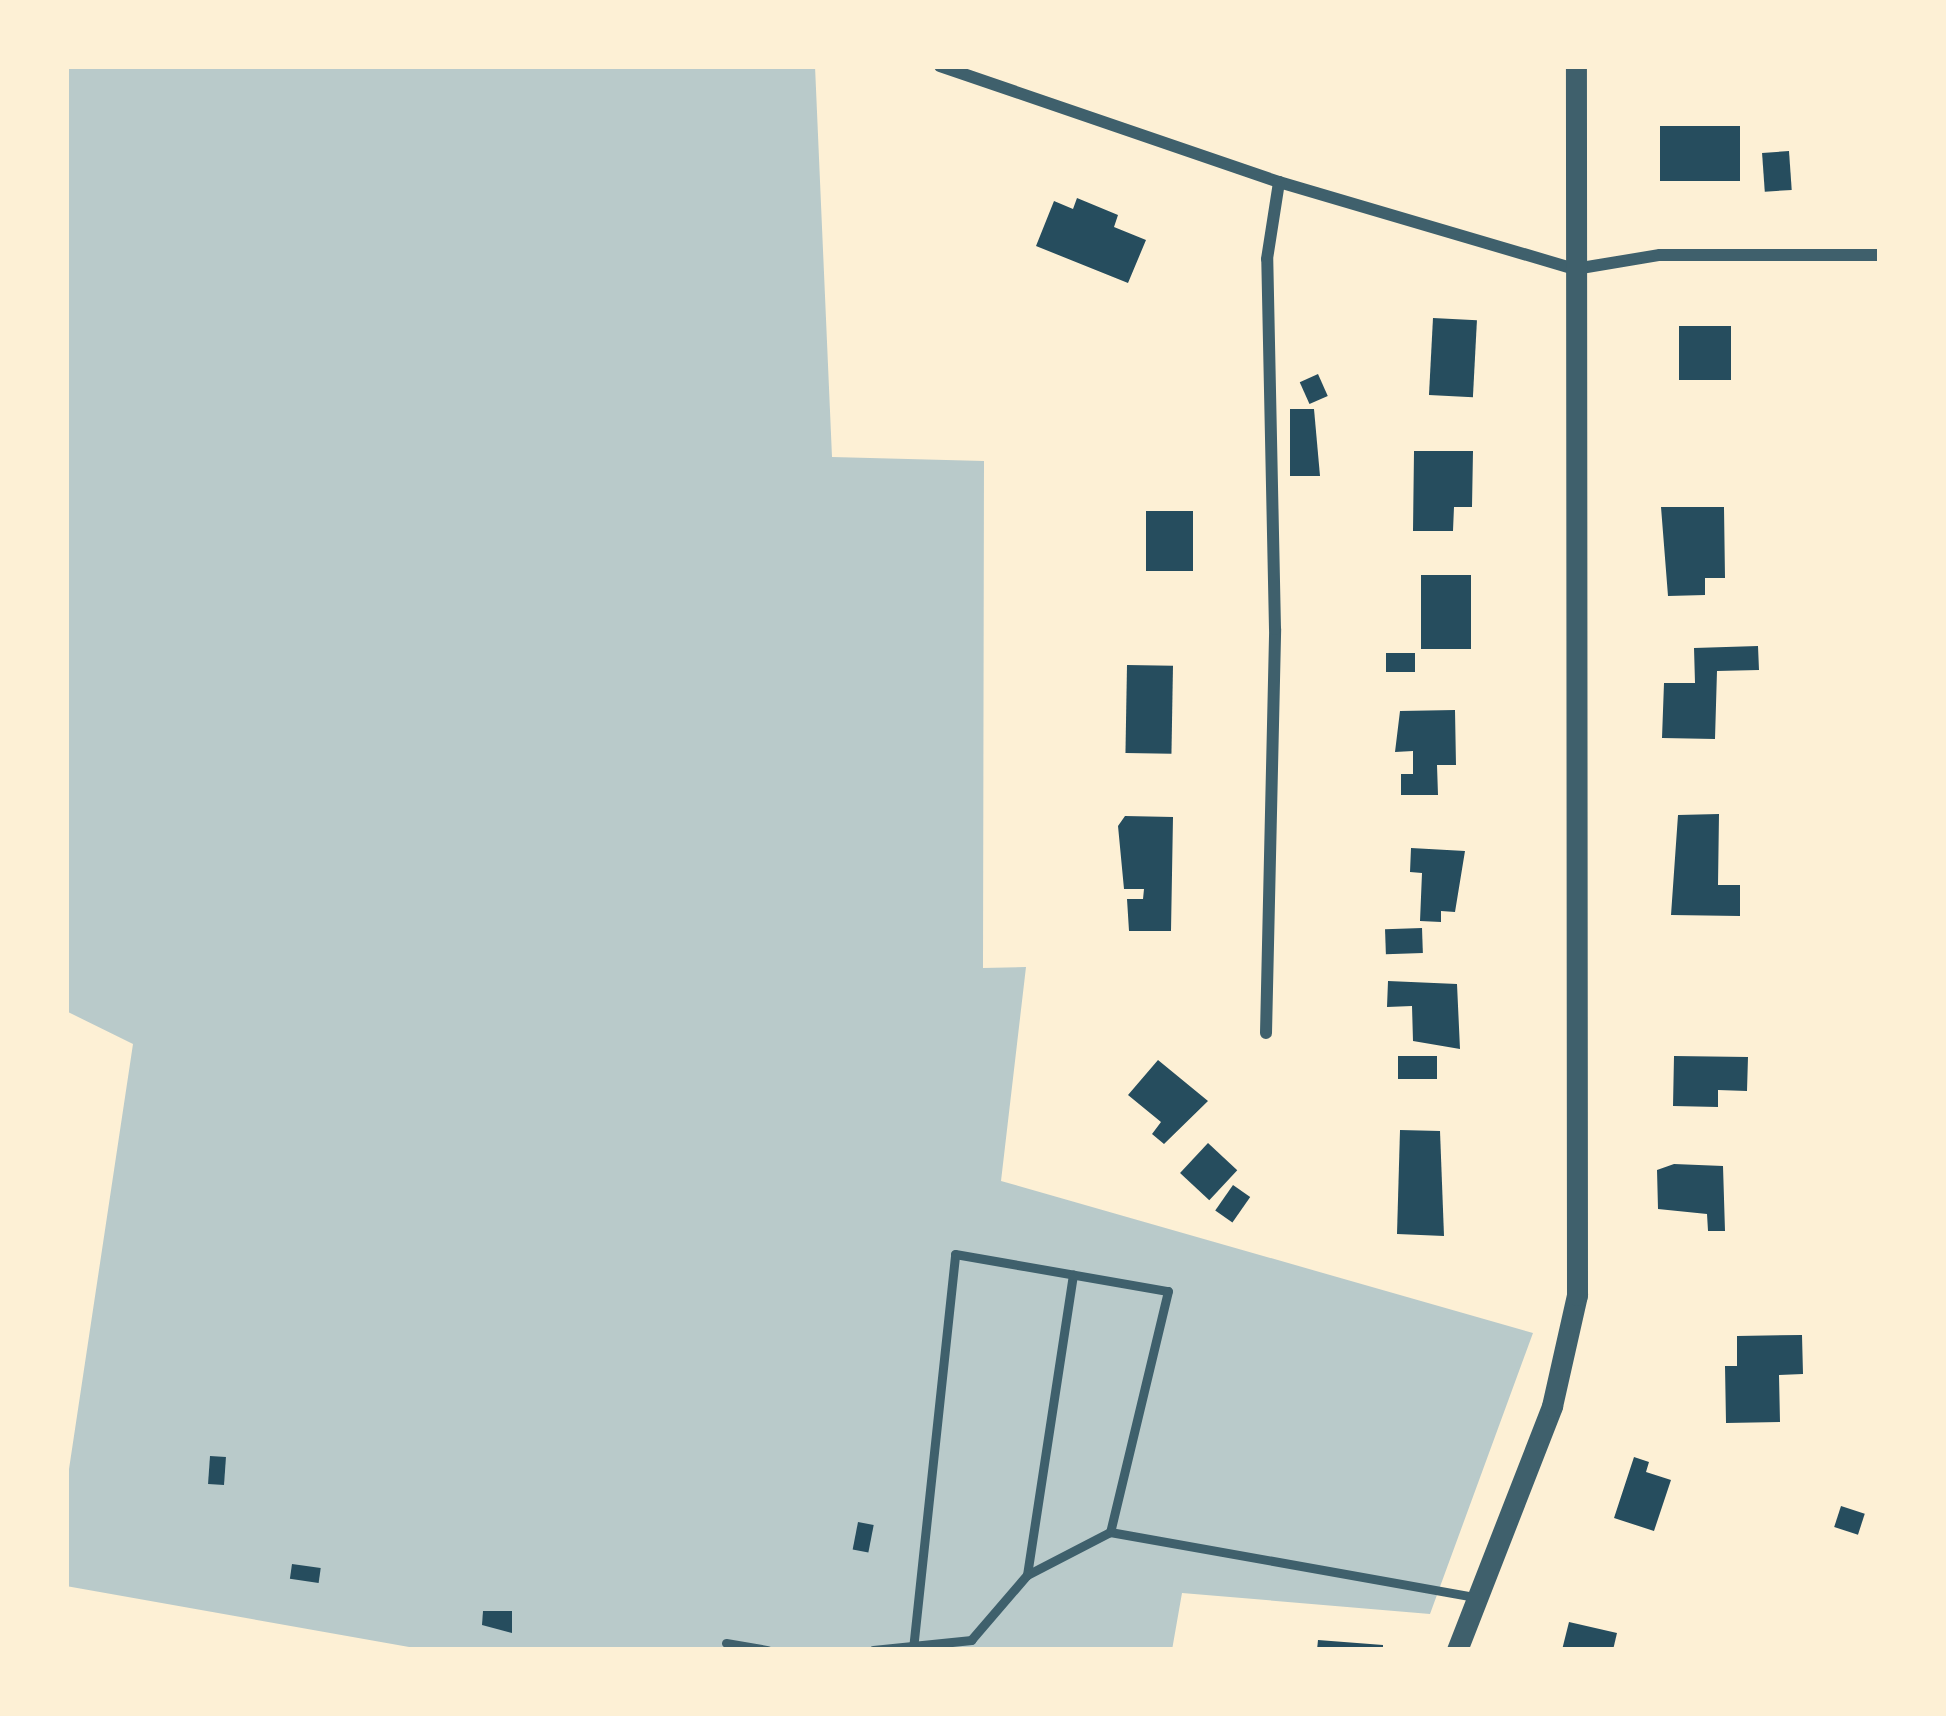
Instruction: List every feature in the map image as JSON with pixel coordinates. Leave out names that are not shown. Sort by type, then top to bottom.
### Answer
[{"type":"street","points":[[940,66],[1279,182],[1575,269],[1660,255],[1880,255]]},
{"type":"street","points":[[1457,1650],[1552,1406],[1577,1295],[1576,66]]},
{"type":"street","points":[[1266,1033],[1275,629],[1267,260],[1279,182]]},
{"type":"lane","points":[[913,1649],[955,1254],[1168,1291],[1110,1532]]},
{"type":"lane","points":[[1027,1575],[1072,1274]]},
{"type":"lane","points":[[873,1650],[971,1640],[1027,1575],[1110,1532],[1475,1597]]},
{"type":"lane","points":[[726,1643],[767,1650]]},
{"type":"shaded area","points":[[66,66],[815,66],[832,457],[984,461],[983,968],[1026,967],[1001,1181],[1533,1333],[1430,1614],[1182,1593],[1172,1650],[426,1650],[66,1586],[66,1489],[133,1044],[66,1011]]},
{"type":"building","points":[[1660,126],[1740,126],[1740,181],[1660,181]]},
{"type":"building","points":[[1789,151],[1792,190],[1765,192],[1762,153]]},
{"type":"building","points":[[1077,198],[1118,215],[1114,227],[1146,240],[1128,283],[1036,246],[1054,201],[1073,209]]},
{"type":"building","points":[[1433,318],[1477,320],[1473,397],[1429,395]]},
{"type":"building","points":[[1679,326],[1731,326],[1731,380],[1679,380]]},
{"type":"building","points":[[1318,374],[1328,396],[1309,404],[1300,382]]},
{"type":"building","points":[[1290,409],[1314,409],[1320,476],[1290,476]]},
{"type":"building","points":[[1414,451],[1473,451],[1472,507],[1454,507],[1453,531],[1413,531]]},
{"type":"building","points":[[1661,507],[1724,507],[1725,578],[1705,578],[1705,595],[1668,596]]},
{"type":"building","points":[[1146,511],[1193,511],[1193,571],[1146,571]]},
{"type":"building","points":[[1421,575],[1471,575],[1471,649],[1421,649]]},
{"type":"building","points":[[1758,646],[1759,670],[1717,671],[1715,739],[1662,738],[1664,683],[1695,683],[1694,648]]},
{"type":"building","points":[[1386,653],[1415,653],[1415,672],[1386,672]]},
{"type":"building","points":[[1127,665],[1173,666],[1171,754],[1125,753]]},
{"type":"building","points":[[1455,710],[1456,765],[1437,765],[1438,795],[1401,795],[1401,774],[1413,774],[1413,751],[1395,752],[1400,711]]},
{"type":"building","points":[[1719,814],[1718,885],[1740,885],[1740,916],[1671,915],[1678,815]]},
{"type":"building","points":[[1125,816],[1173,817],[1171,931],[1129,931],[1127,899],[1143,899],[1144,889],[1124,889],[1118,826]]},
{"type":"building","points":[[1411,848],[1465,851],[1455,912],[1441,911],[1441,922],[1420,921],[1422,873],[1410,872]]},
{"type":"building","points":[[1422,928],[1423,953],[1386,954],[1385,929]]},
{"type":"building","points":[[1388,981],[1457,984],[1460,1049],[1413,1041],[1412,1006],[1387,1007]]},
{"type":"building","points":[[1398,1056],[1437,1056],[1437,1079],[1398,1079]]},
{"type":"building","points":[[1674,1056],[1748,1057],[1747,1091],[1718,1090],[1718,1107],[1673,1106]]},
{"type":"building","points":[[1158,1060],[1208,1101],[1164,1144],[1152,1134],[1161,1122],[1128,1095]]},
{"type":"building","points":[[1400,1130],[1440,1131],[1444,1236],[1397,1234]]},
{"type":"building","points":[[1208,1143],[1237,1170],[1209,1200],[1180,1173]]},
{"type":"building","points":[[1674,1164],[1723,1166],[1725,1231],[1708,1231],[1707,1214],[1658,1209],[1657,1170]]},
{"type":"building","points":[[1233,1185],[1250,1197],[1232,1222],[1215,1210]]},
{"type":"building","points":[[1802,1335],[1803,1374],[1779,1375],[1780,1422],[1726,1423],[1725,1366],[1737,1366],[1737,1336]]},
{"type":"building","points":[[210,1456],[226,1457],[224,1485],[208,1484]]},
{"type":"building","points":[[1634,1457],[1649,1462],[1646,1472],[1671,1480],[1654,1531],[1614,1518]]},
{"type":"building","points":[[1841,1506],[1865,1514],[1858,1535],[1834,1527]]},
{"type":"building","points":[[858,1522],[874,1525],[868,1553],[853,1549]]},
{"type":"building","points":[[292,1564],[321,1568],[319,1583],[290,1579]]},
{"type":"building","points":[[483,1611],[512,1611],[512,1633],[482,1625]]},
{"type":"building","points":[[1569,1622],[1617,1633],[1613,1650],[1562,1650]]},
{"type":"building","points":[[1318,1640],[1383,1645],[1383,1650],[1317,1650]]}]
